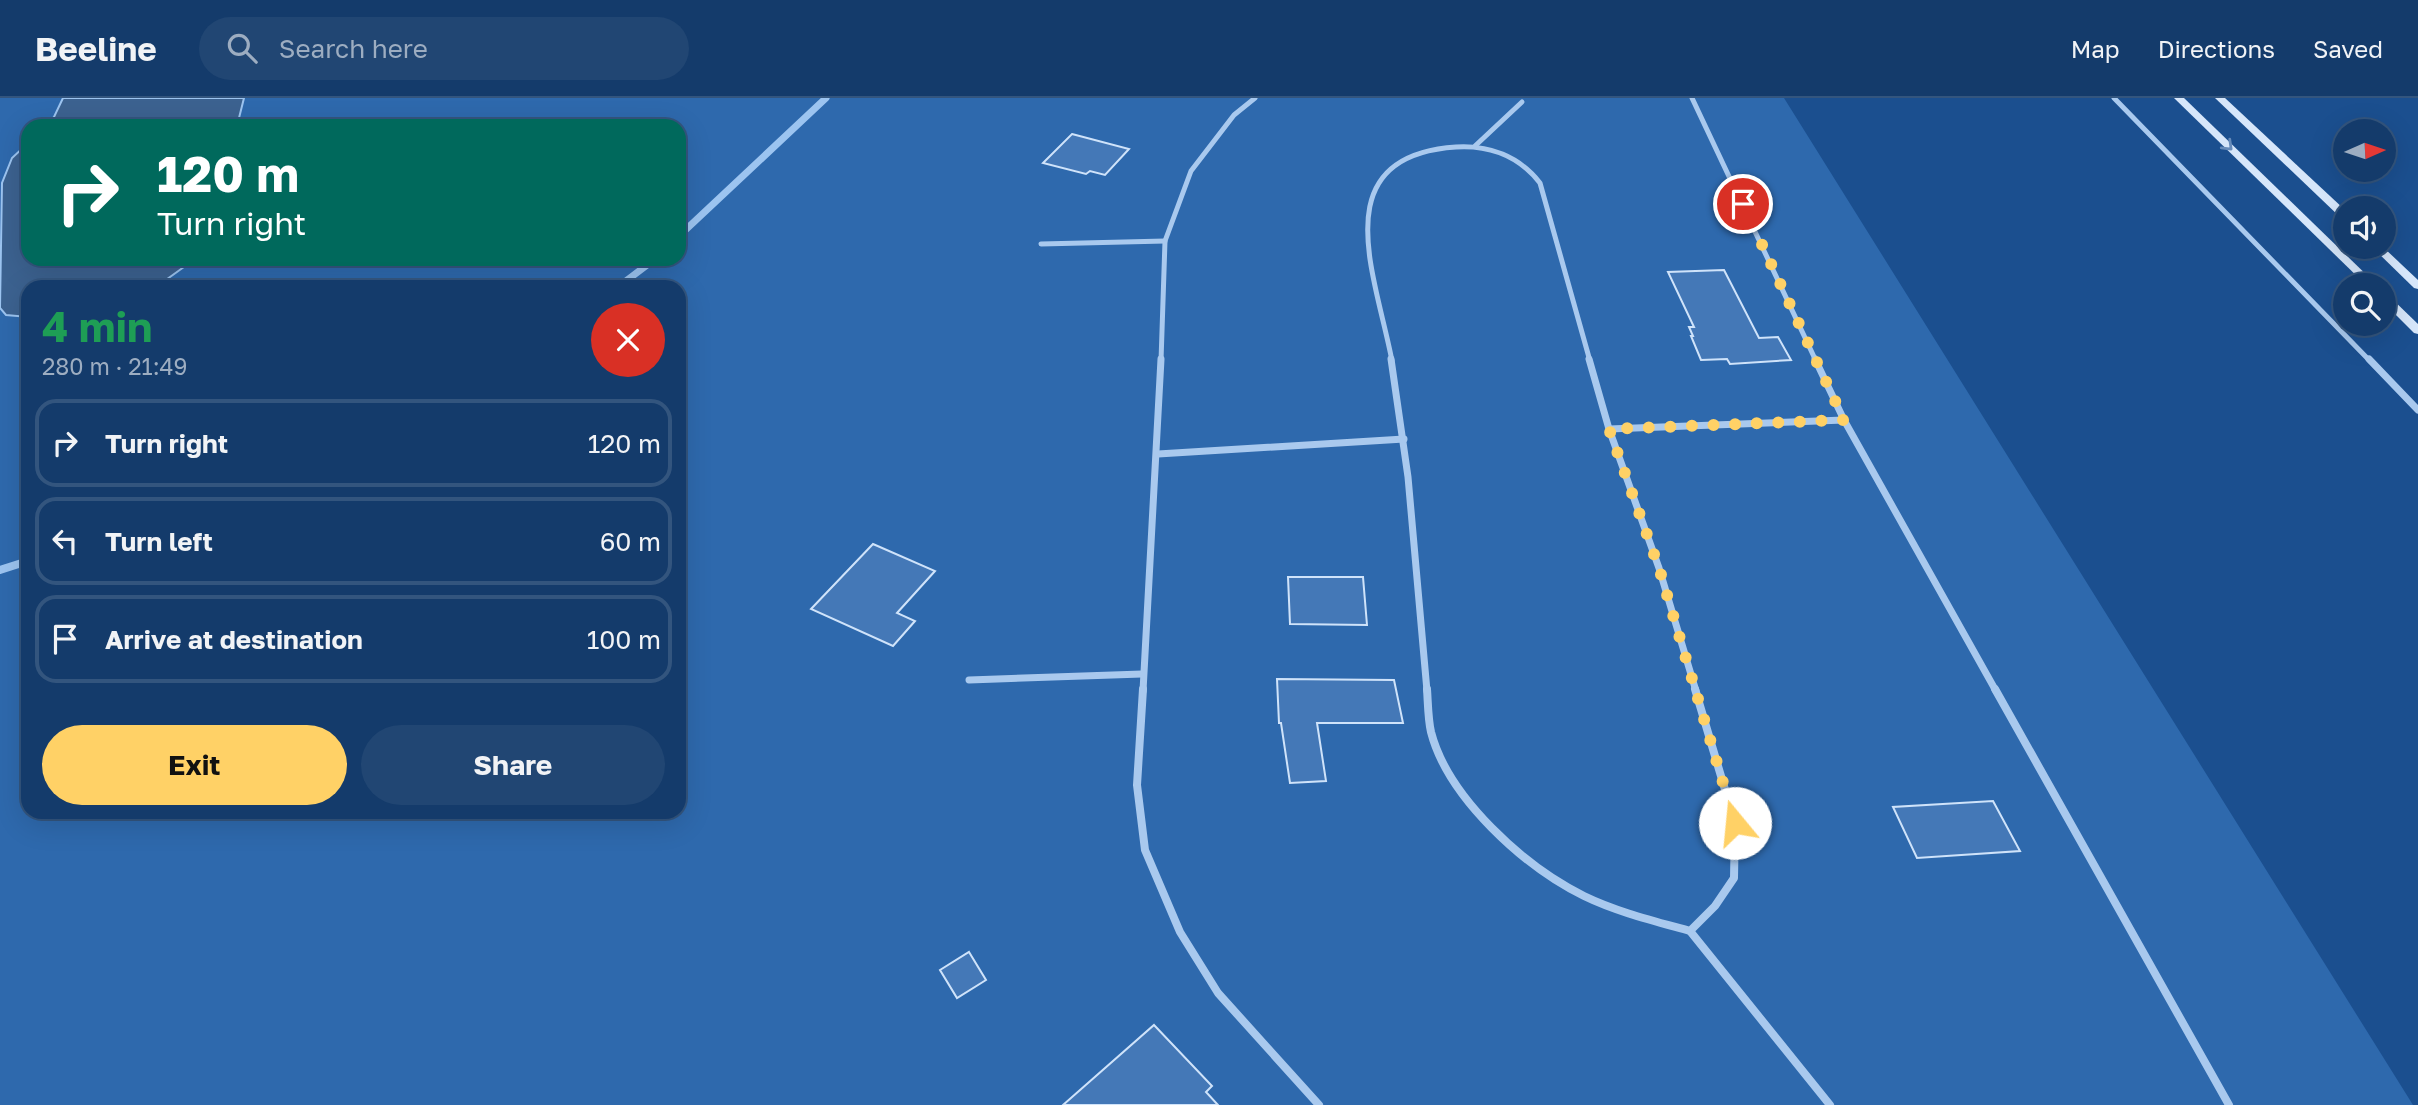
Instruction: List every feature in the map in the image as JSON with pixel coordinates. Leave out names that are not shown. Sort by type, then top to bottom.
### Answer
[{"type":"main road","points":[[2179,98],[2360,273]]},
{"type":"main road","points":[[2220,98],[2333,205]]},
{"type":"main road","points":[[2390,259],[2418,286]]},
{"type":"main road","points":[[2396,309],[2418,330]]},
{"type":"street","points":[[1255,98],[1234,116],[1191,171],[1165,241],[1158,454],[1137,785],[1145,850],[1180,932],[1218,993],[1319,1105]]},
{"type":"street","points":[[1692,98],[1844,420],[2229,1105]]},
{"type":"street","points":[[2114,98],[2418,410]]},
{"type":"street","points":[[1475,146],[1522,102]]},
{"type":"street","points":[[1690,931],[1715,906],[1734,878],[1735,823],[1659,568],[1609,429],[1540,183],[1528,166],[1502,152],[1475,146],[1440,147],[1410,153],[1387,169],[1374,189],[1369,210],[1370,252],[1404,439],[1431,732],[1447,769],[1475,810],[1518,852],[1571,888],[1643,919],[1690,931],[1830,1105]]},
{"type":"street","points":[[1041,244],[1165,241]]},
{"type":"street","points":[[1609,429],[1844,420]]},
{"type":"street","points":[[1158,454],[1404,439]]},
{"type":"street","points":[[969,680],[1142,674]]},
{"type":"shaded area","points":[[0,98],[1784,98],[2413,1105],[0,1105]]},
{"type":"shaded area","points":[[63,98],[244,98],[239,119],[52,119]]},
{"type":"shaded area","points":[[21,150],[21,266],[185,266],[166,280],[21,280],[21,316],[6,315],[0,308],[2,183],[12,158]]},
{"type":"building","points":[[1072,134],[1129,149],[1105,175],[1090,171],[1086,174],[1043,163]]},
{"type":"building","points":[[1724,270],[1759,338],[1778,337],[1791,360],[1730,364],[1727,359],[1701,360],[1689,327],[1694,327],[1668,272]]},
{"type":"building","points":[[873,544],[935,571],[897,613],[915,621],[893,646],[811,609]]},
{"type":"building","points":[[1288,577],[1363,577],[1367,625],[1290,624]]},
{"type":"building","points":[[1277,679],[1394,680],[1403,723],[1317,723],[1326,781],[1290,783],[1279,723]]},
{"type":"building","points":[[1993,801],[2020,851],[1917,858],[1893,807]]},
{"type":"building","points":[[969,952],[986,980],[957,998],[940,970]]},
{"type":"building","points":[[1154,1025],[1212,1086],[1206,1092],[1218,1105],[1063,1105]]},
{"type":"waterway","points":[[686,229],[826,98]]},
{"type":"waterway","points":[[627,280],[646,266]]},
{"type":"waterway","points":[[0,570],[21,563]]},
{"type":"route","points":[[1735,823],[1659,568],[1609,429],[1844,420],[1743,204]]}]
